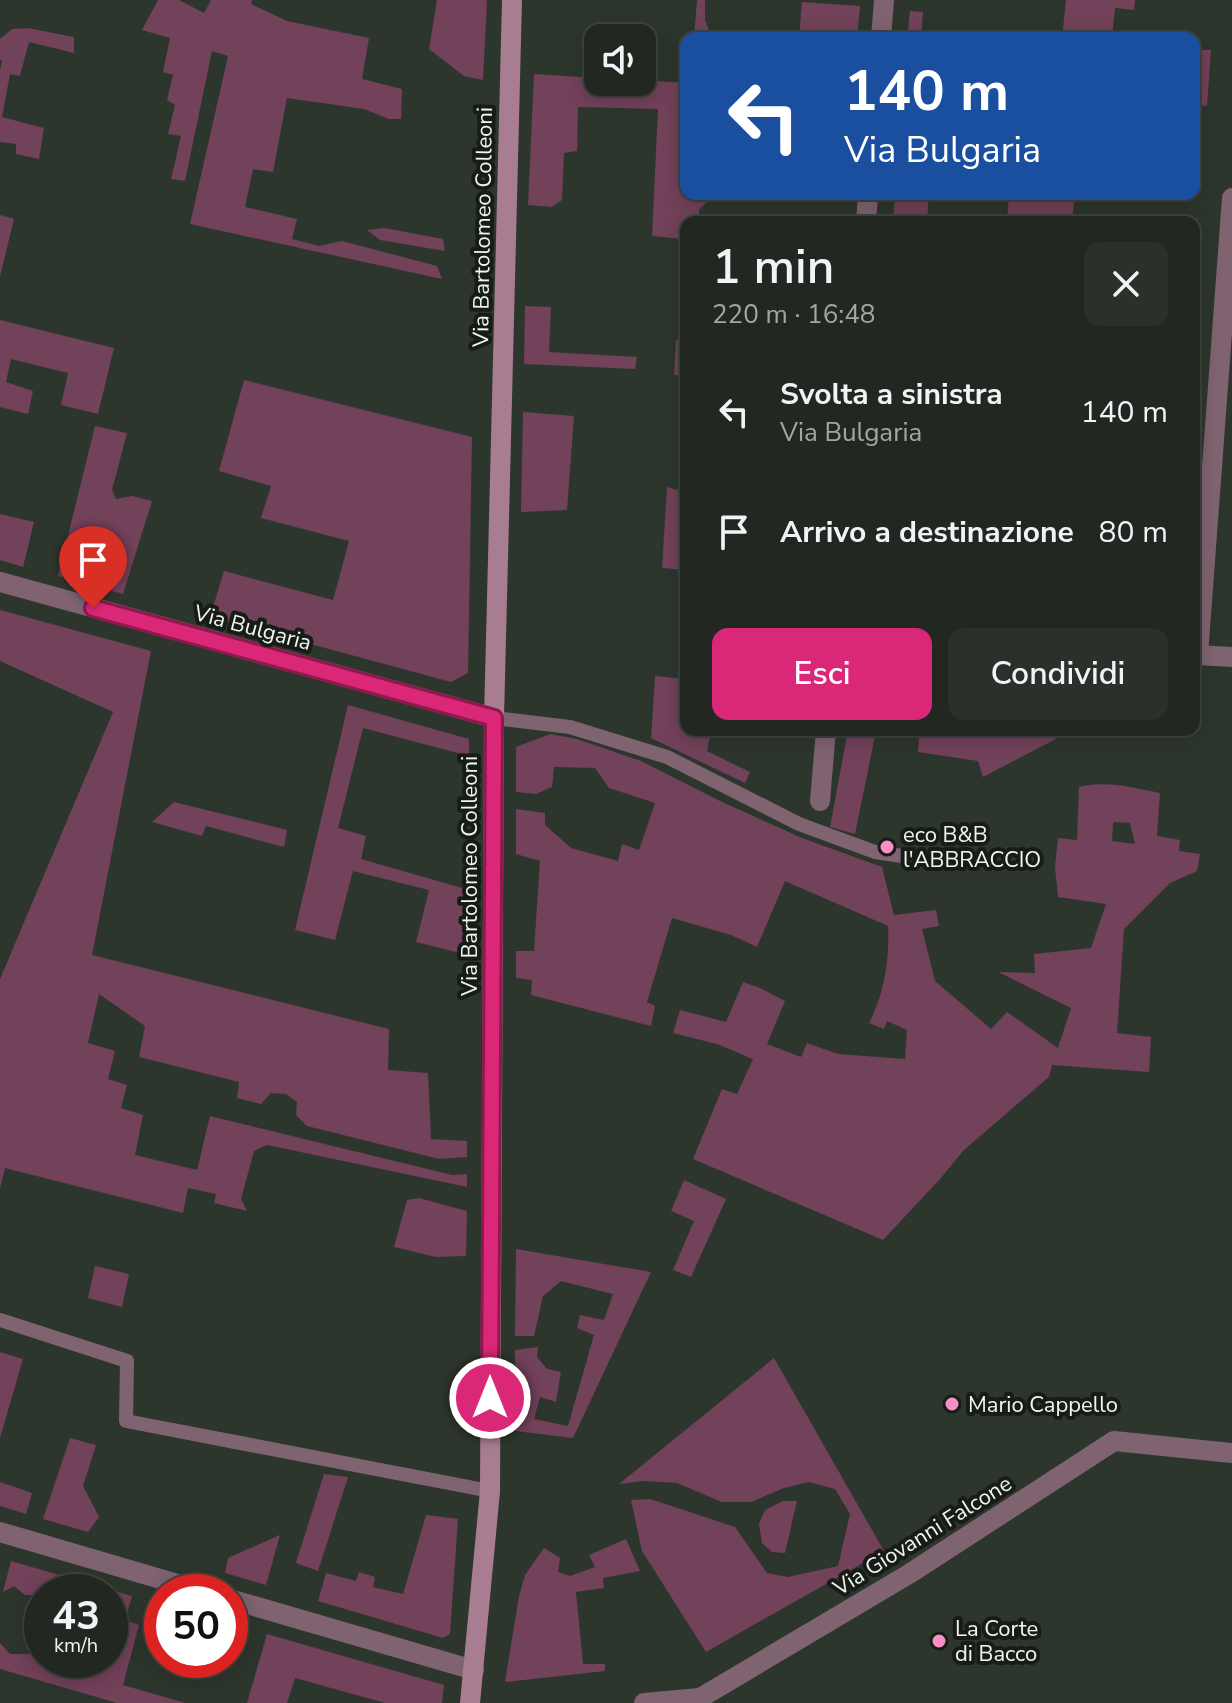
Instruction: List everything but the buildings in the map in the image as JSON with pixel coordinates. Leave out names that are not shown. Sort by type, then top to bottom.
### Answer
[{"type":"main road","name":"Via Bartolomeo Colleoni","points":[[470,1703],[490,1491],[494,718],[512,0]]},
{"type":"street","points":[[881,32],[884,0]]},
{"type":"street","points":[[1200,628],[1232,198]]},
{"type":"street","name":"Via Bulgaria","points":[[0,582],[494,718]]},
{"type":"street","points":[[1200,655],[1232,657]]},
{"type":"street","points":[[820,801],[825,736]]},
{"type":"street","name":"Via Giovanni Falcone","points":[[644,1703],[700,1698],[909,1574],[1114,1441],[1232,1453]]},
{"type":"street","points":[[0,1532],[144,1574]]},
{"type":"street","points":[[248,1604],[474,1670]]},
{"type":"lane","points":[[494,718],[570,727],[667,757],[799,824],[875,852],[922,859]]},
{"type":"lane","points":[[0,1320],[127,1361],[126,1421],[490,1491]]},
{"type":"shaded area","points":[[158,0],[179,0],[204,13],[211,0],[252,0],[251,4],[287,21],[369,38],[362,79],[402,89],[401,119],[389,119],[364,109],[287,98],[273,172],[253,169],[245,207],[297,219],[292,239],[319,246],[342,241],[437,266],[442,279],[190,224],[228,56],[212,51],[185,181],[171,179],[181,136],[168,134],[175,105],[167,100],[173,75],[163,72],[170,38],[142,30]]},
{"type":"shaded area","points":[[437,0],[487,0],[483,80],[464,76],[429,49]]},
{"type":"shaded area","points":[[697,0],[705,0],[705,20],[710,32],[694,32]]},
{"type":"shaded area","points":[[1066,0],[1135,0],[1134,10],[1115,8],[1113,32],[1063,32]]},
{"type":"shaded area","points":[[802,2],[860,6],[858,32],[800,32]]},
{"type":"shaded area","points":[[910,11],[923,12],[921,32],[908,32]]},
{"type":"shaded area","points":[[28,28],[74,37],[74,53],[29,42],[20,76],[10,74],[2,117],[44,128],[39,159],[16,154],[16,144],[0,142],[0,39],[12,29]]},
{"type":"shaded area","points":[[1200,50],[1211,50],[1207,106],[1200,105]]},
{"type":"shaded area","points":[[534,74],[584,77],[584,96],[656,96],[656,81],[680,83],[680,200],[708,200],[699,210],[699,216],[680,216],[680,239],[652,236],[658,109],[578,107],[577,151],[564,153],[562,200],[552,207],[528,205]]},
{"type":"shaded area","points":[[895,200],[929,200],[927,216],[893,216]]},
{"type":"shaded area","points":[[1009,200],[1074,200],[1073,216],[1007,216]]},
{"type":"shaded area","points":[[0,215],[14,219],[0,276]]},
{"type":"shaded area","points":[[384,228],[443,239],[445,251],[380,240],[367,230]]},
{"type":"shaded area","points":[[525,306],[551,307],[549,352],[637,357],[635,369],[524,364]]},
{"type":"shaded area","points":[[0,320],[114,348],[98,414],[61,405],[68,373],[11,359],[6,382],[33,391],[28,414],[0,407]]},
{"type":"shaded area","points":[[676,340],[680,340],[680,376],[674,375]]},
{"type":"shaded area","points":[[244,380],[472,437],[468,673],[451,682],[210,617],[224,571],[333,600],[349,541],[261,518],[271,486],[219,471]]},
{"type":"shaded area","points":[[523,412],[574,416],[567,510],[521,512]]},
{"type":"shaded area","points":[[95,426],[127,433],[112,490],[116,499],[132,496],[152,501],[123,594],[58,576]]},
{"type":"shaded area","points":[[667,487],[680,491],[680,570],[662,568]]},
{"type":"shaded area","points":[[0,514],[34,522],[23,567],[0,560]]},
{"type":"shaded area","points":[[0,610],[151,651],[92,955],[389,1029],[388,1070],[428,1073],[431,1139],[467,1141],[467,1157],[439,1159],[307,1126],[296,1115],[297,1102],[286,1094],[271,1093],[261,1104],[237,1098],[239,1082],[139,1057],[145,1026],[99,994],[88,1043],[115,1051],[108,1079],[127,1085],[121,1108],[143,1115],[135,1155],[197,1170],[210,1116],[452,1175],[467,1174],[467,1187],[267,1145],[254,1151],[241,1199],[247,1211],[214,1203],[216,1194],[188,1188],[183,1213],[5,1168],[0,1188],[0,979],[113,712],[0,661]]},
{"type":"shaded area","points":[[655,676],[680,678],[680,736],[710,736],[707,751],[750,772],[745,783],[651,738]]},
{"type":"shaded area","points":[[348,705],[469,739],[469,756],[363,728],[338,828],[366,836],[361,859],[469,890],[468,955],[416,942],[429,890],[353,871],[335,940],[295,930]]},
{"type":"shaded area","points":[[550,734],[577,739],[641,761],[802,838],[882,867],[894,915],[936,910],[939,926],[922,929],[935,981],[991,1029],[1007,1012],[1058,1048],[1071,1008],[998,972],[1035,973],[1034,954],[1091,948],[1106,904],[1058,897],[1055,867],[1058,838],[1077,840],[1079,787],[1109,785],[1160,793],[1157,836],[1180,840],[1179,851],[1200,854],[1197,871],[1170,883],[1124,929],[1117,1033],[1151,1037],[1149,1072],[1052,1065],[1049,1077],[964,1150],[883,1240],[693,1159],[722,1089],[737,1094],[753,1059],[717,1044],[673,1033],[680,1010],[726,1022],[743,982],[785,1001],[767,1044],[801,1057],[807,1043],[838,1054],[905,1059],[907,1030],[887,1021],[884,1029],[869,1023],[885,976],[888,926],[785,881],[757,947],[731,935],[672,918],[647,1002],[655,1006],[651,1026],[531,995],[532,980],[516,978],[516,951],[534,951],[540,861],[516,854],[516,809],[545,813],[545,825],[571,848],[618,861],[622,844],[639,850],[655,803],[609,788],[595,768],[554,767],[552,787],[536,794],[516,792],[516,747]],"holes":[[[1113,822],[1130,823],[1135,844],[1112,841]]]},
{"type":"shaded area","points":[[847,736],[875,736],[855,834],[830,827]]},
{"type":"shaded area","points":[[913,736],[1062,736],[983,777],[978,761],[918,752],[919,737]]},
{"type":"shaded area","points":[[174,802],[287,830],[284,847],[206,826],[202,836],[152,822]]},
{"type":"shaded area","points":[[684,1180],[726,1199],[691,1277],[673,1270],[694,1221],[671,1211]]},
{"type":"shaded area","points":[[419,1198],[467,1211],[466,1256],[436,1257],[394,1247],[407,1200]]},
{"type":"shaded area","points":[[516,1249],[651,1272],[573,1438],[515,1431],[515,1350],[538,1347],[537,1357],[547,1369],[561,1372],[556,1402],[540,1397],[534,1419],[568,1426],[594,1335],[577,1328],[580,1315],[604,1320],[613,1294],[561,1281],[543,1296],[534,1336],[515,1336]]},
{"type":"shaded area","points":[[95,1266],[129,1274],[122,1307],[88,1298]]},
{"type":"shaded area","points":[[0,1352],[23,1359],[0,1438]]},
{"type":"shaded area","points":[[774,1358],[884,1551],[706,1652],[642,1551],[631,1500],[650,1499],[735,1527],[767,1573],[788,1577],[838,1566],[850,1514],[835,1489],[809,1482],[784,1488],[751,1502],[722,1502],[677,1483],[643,1481],[619,1484]]},
{"type":"shaded area","points":[[70,1438],[96,1445],[83,1486],[99,1517],[88,1532],[43,1519]]},
{"type":"shaded area","points":[[324,1474],[348,1477],[318,1571],[296,1563]]},
{"type":"shaded area","points":[[0,1482],[32,1493],[26,1514],[0,1506]]},
{"type":"shaded area","points":[[783,1501],[797,1501],[785,1553],[772,1552],[762,1543],[759,1524],[765,1510]]},
{"type":"shaded area","points":[[426,1515],[458,1519],[450,1634],[443,1638],[318,1601],[326,1573],[356,1581],[359,1572],[375,1577],[373,1587],[403,1594]]},
{"type":"shaded area","points":[[280,1535],[266,1585],[248,1580],[248,1574],[225,1573],[228,1558]]},
{"type":"shaded area","points":[[626,1539],[640,1571],[603,1578],[604,1588],[576,1592],[583,1664],[605,1664],[605,1671],[505,1682],[525,1575],[544,1548],[560,1558],[558,1572],[570,1576],[595,1567],[589,1555]]},
{"type":"shaded area","points":[[11,1561],[56,1574],[24,1574],[24,1594],[14,1586],[3,1592]]},
{"type":"shaded area","points":[[128,1621],[139,1625],[128,1666]]},
{"type":"shaded area","points":[[267,1634],[444,1685],[442,1703],[385,1703],[295,1678],[287,1703],[247,1703]]},
{"type":"shaded area","points":[[0,1643],[10,1654],[24,1654],[24,1676],[0,1669]]},
{"type":"shaded area","points":[[31,1678],[125,1678],[123,1685],[185,1703],[117,1703]]},
{"type":"place","name":"eco B&B l'ABBRACCIO","points":[[887,847]]},
{"type":"place","name":"Mario Cappello","points":[[952,1404]]},
{"type":"place","name":"La Corte di Bacco","points":[[939,1641]]},
{"type":"route","points":[[93,608],[494,718],[490,1398]]}]
